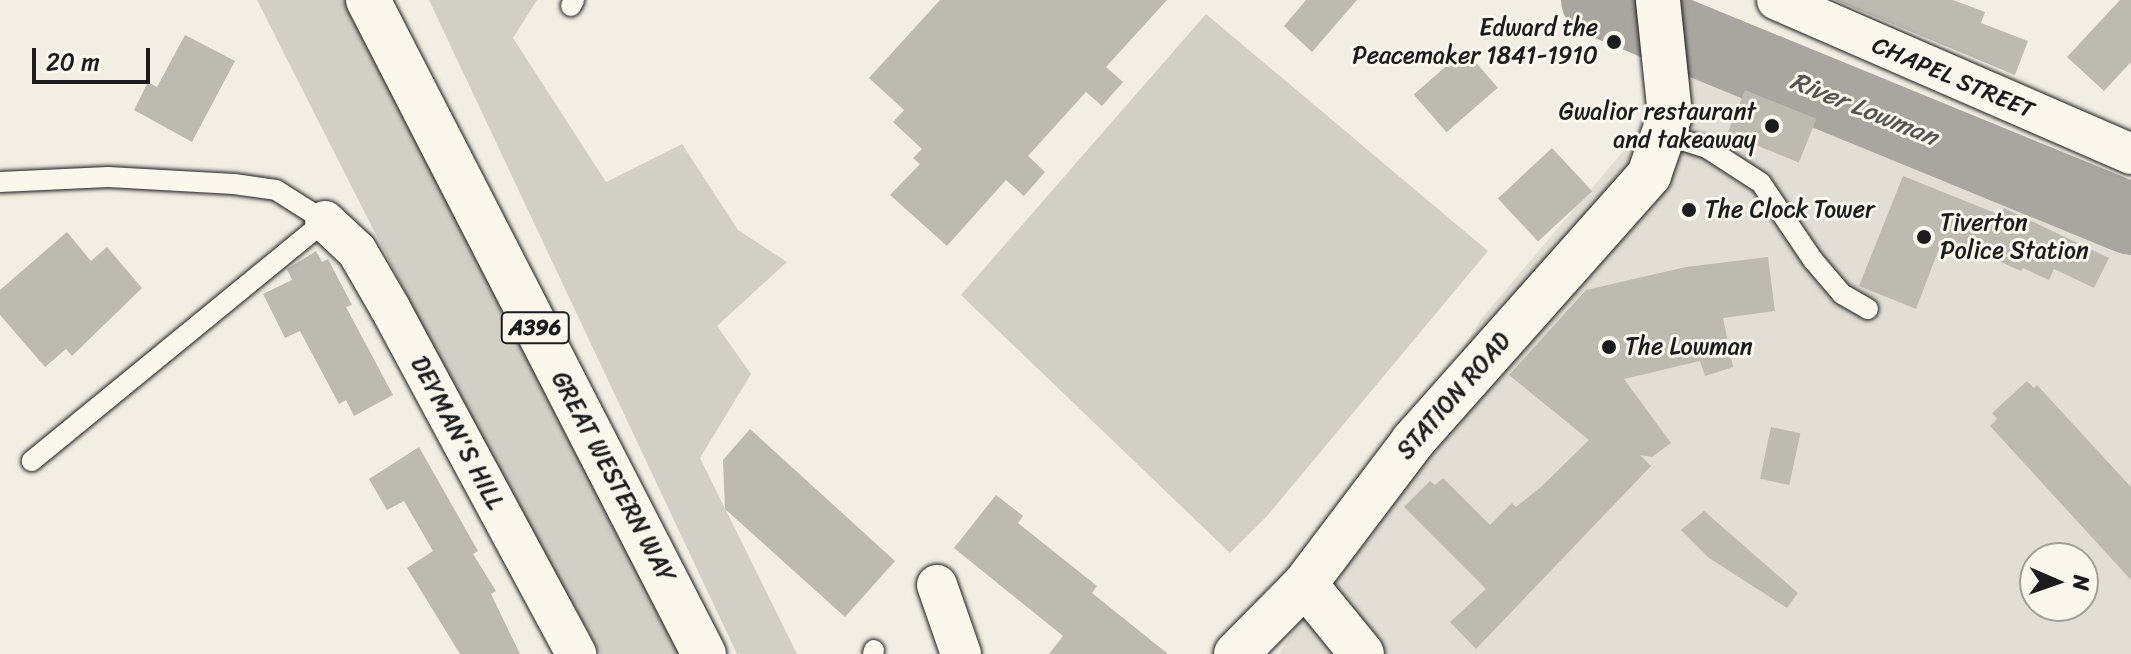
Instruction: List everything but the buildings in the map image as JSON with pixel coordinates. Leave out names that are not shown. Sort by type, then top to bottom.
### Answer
[{"type":"street","name":"GREAT WESTERN WAY","points":[[368,0],[704,654]]},
{"type":"street","points":[[1658,0],[1669,81],[1666,135]]},
{"type":"street","name":"CHAPEL STREET","points":[[1777,0],[2131,154]]},
{"type":"street","name":"STATION ROAD","points":[[1236,654],[1305,584],[1413,441],[1639,188],[1666,135]]},
{"type":"street","name":"DEYMAN'S HILL","points":[[325,221],[357,251],[384,297],[576,654]]},
{"type":"street","points":[[1305,584],[1362,654]]},
{"type":"street","points":[[937,585],[961,654]]},
{"type":"lane","points":[[1666,135],[1707,148],[1761,183],[1822,272],[1842,294],[1868,309]]},
{"type":"lane","points":[[0,182],[108,177],[234,184],[276,190],[325,221],[32,461]]},
{"type":"shaded area","points":[[257,0],[357,0],[682,654],[601,654],[480,440]]},
{"type":"shaded area","points":[[429,0],[537,0],[513,38],[606,182],[682,144],[738,230],[787,262],[717,326],[751,374],[700,458],[797,654],[737,654]]},
{"type":"shaded area","points":[[1206,14],[1488,251],[1267,516],[1230,553],[961,295]]},
{"type":"shaded area","points":[[1731,24],[2131,215],[2131,654],[1279,654],[1481,319]]},
{"type":"waterway","name":"River Lowman","points":[[1597,0],[2131,219]]},
{"type":"place","name":"Edward the Peacemaker 1841-1910","points":[[1614,42]]},
{"type":"place","name":"Gwalior restaurant and takeaway","points":[[1772,126]]},
{"type":"place","name":"The Clock Tower","points":[[1689,210]]},
{"type":"place","name":"Tiverton Police Station","points":[[1924,237]]},
{"type":"place","name":"The Lowman","points":[[1609,347]]}]
